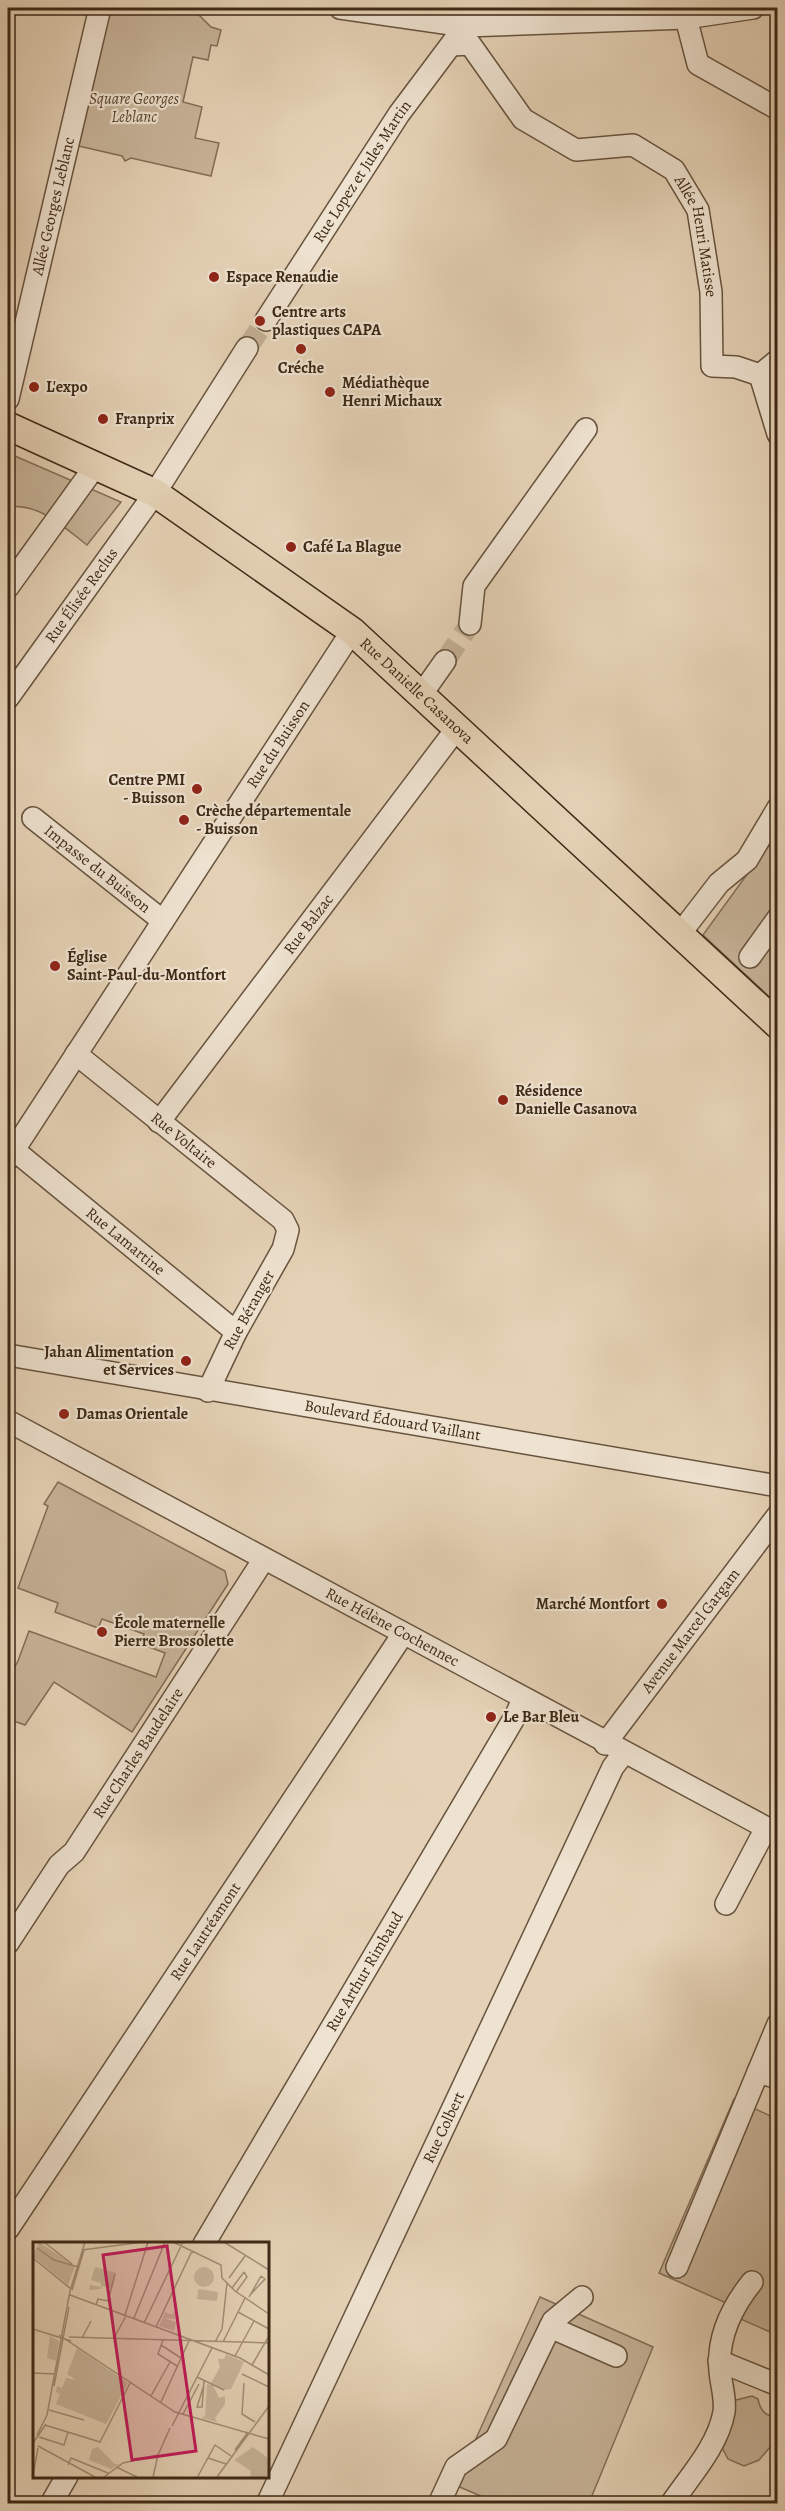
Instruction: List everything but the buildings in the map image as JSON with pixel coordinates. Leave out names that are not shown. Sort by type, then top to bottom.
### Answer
[{"type":"main road","name":"Rue Danielle Casanova","points":[[8,426],[155,493],[352,631],[777,1025]]},
{"type":"street","points":[[340,8],[468,17],[686,18],[753,8]]},
{"type":"street","name":"Allée Georges Leblanc","points":[[8,399],[98,10]]},
{"type":"street","name":"Rue Lopez et Jules Martin","points":[[266,320],[399,114],[452,45],[468,17]]},
{"type":"street","points":[[686,18],[698,64],[777,109]]},
{"type":"street","name":"Allée Henri Matisse","points":[[452,45],[470,44],[523,119],[576,150],[633,145],[674,170],[698,210],[711,292],[712,366],[736,367],[760,375]]},
{"type":"street","points":[[155,493],[247,348]]},
{"type":"street","points":[[777,360],[760,375],[777,434]]},
{"type":"street","points":[[470,624],[474,586],[586,429]]},
{"type":"street","points":[[8,587],[96,465]]},
{"type":"street","name":"Rue Élisée Reclus","points":[[8,698],[155,493]]},
{"type":"street","name":"Rue du Buisson","points":[[11,1155],[352,631]]},
{"type":"street","points":[[421,694],[445,661]]},
{"type":"street","name":"Rue Balzac","points":[[159,1122],[457,728]]},
{"type":"street","points":[[679,935],[718,883],[750,855],[777,808]]},
{"type":"street","name":"Impasse du Buisson","points":[[33,818],[163,921]]},
{"type":"street","points":[[750,957],[777,918]]},
{"type":"street","name":"Rue Voltaire","points":[[76,1054],[283,1220],[288,1230]]},
{"type":"street","name":"Rue Lamartine","points":[[11,1155],[236,1332]]},
{"type":"street","name":"Rue Béranger","points":[[208,1390],[236,1332],[283,1249],[288,1230]]},
{"type":"street","name":"Boulevard Édouard Vaillant","points":[[8,1355],[777,1486]]},
{"type":"street","name":"Rue Hélène Cochennec","points":[[8,1421],[614,1749],[772,1831]]},
{"type":"street","name":"Avenue Marcel Gargam","points":[[614,1749],[777,1515]]},
{"type":"street","name":"Rue Charles Baudelaire","points":[[8,1943],[59,1865],[74,1852],[264,1559]]},
{"type":"street","name":"Rue Lautréamont","points":[[8,2229],[403,1634]]},
{"type":"street","name":"Rue Arthur Rimbaud","points":[[205,2242],[516,1715],[523,1699]]},
{"type":"street","name":"Rue Colbert","points":[[267,2504],[613,1767],[614,1749]]},
{"type":"street","points":[[726,1904],[772,1831]]},
{"type":"street","points":[[677,2267],[768,2075],[777,2024]]},
{"type":"street","points":[[670,2504],[711,2446],[719,2430],[724,2412],[725,2395],[719,2361],[722,2339],[739,2297],[752,2282]]},
{"type":"street","points":[[439,2504],[456,2467],[496,2439],[553,2321],[582,2297]]},
{"type":"street","points":[[550,2327],[616,2356]]},
{"type":"street","points":[[719,2361],[777,2385]]},
{"type":"street","points":[[51,2504],[66,2478]]},
{"type":"green space","name":"Square Georges Leblanc","points":[[110,8],[192,8],[211,27],[221,30],[217,46],[211,45],[208,60],[193,57],[183,102],[202,107],[195,138],[219,143],[211,176],[131,158],[125,161],[122,156],[74,145],[105,15]]},
{"type":"green space","points":[[8,453],[121,502],[87,545],[40,512],[19,506],[8,507]]},
{"type":"green space","points":[[777,833],[777,1004],[703,935]]},
{"type":"green space","name":"École maternelle Pierre Brossolette","points":[[58,1482],[225,1571],[228,1584],[132,1732],[54,1682],[25,1725],[8,1719],[8,1679],[18,1661],[29,1631],[156,1677],[165,1653],[141,1644],[144,1634],[102,1619],[98,1628],[55,1612],[58,1603],[18,1588],[48,1506],[44,1504]]},
{"type":"green space","points":[[734,2099],[777,2119],[777,2335],[736,2317],[733,2306],[659,2273]]},
{"type":"green space","points":[[540,2297],[653,2347],[589,2503],[497,2503],[455,2485]]},
{"type":"green space","points":[[752,2396],[758,2399],[764,2412],[777,2416],[777,2439],[759,2460],[744,2466],[728,2459],[719,2442],[732,2401]]},
{"type":"tunnel","points":[[247,348],[266,320]]},
{"type":"tunnel","points":[[445,661],[470,624]]},
{"type":"place","name":"Espace Renaudie","points":[[214,277]]},
{"type":"place","name":"Centre arts plastiques CAPA","points":[[260,321]]},
{"type":"place","name":"Créche","points":[[301,349]]},
{"type":"place","name":"L'expo","points":[[34,387]]},
{"type":"place","name":"Médiathèque Henri Michaux","points":[[330,392]]},
{"type":"place","name":"Franprix","points":[[103,419]]},
{"type":"place","name":"Café La Blague","points":[[291,547]]},
{"type":"place","name":"Centre PMI - Buisson","points":[[197,789]]},
{"type":"place","name":"Crèche départementale - Buisson","points":[[184,820]]},
{"type":"place","name":"Église Saint-Paul-du-Montfort","points":[[55,966]]},
{"type":"place","name":"Résidence Danielle Casanova","points":[[503,1100]]},
{"type":"place","name":"Jahan Alimentation et Services","points":[[186,1361]]},
{"type":"place","name":"Damas Orientale","points":[[64,1414]]},
{"type":"place","name":"Marché Montfort","points":[[662,1604]]},
{"type":"place","name":"École maternelle Pierre Brossolette","points":[[102,1632]]},
{"type":"place","name":"Le Bar Bleu","points":[[491,1717]]}]
